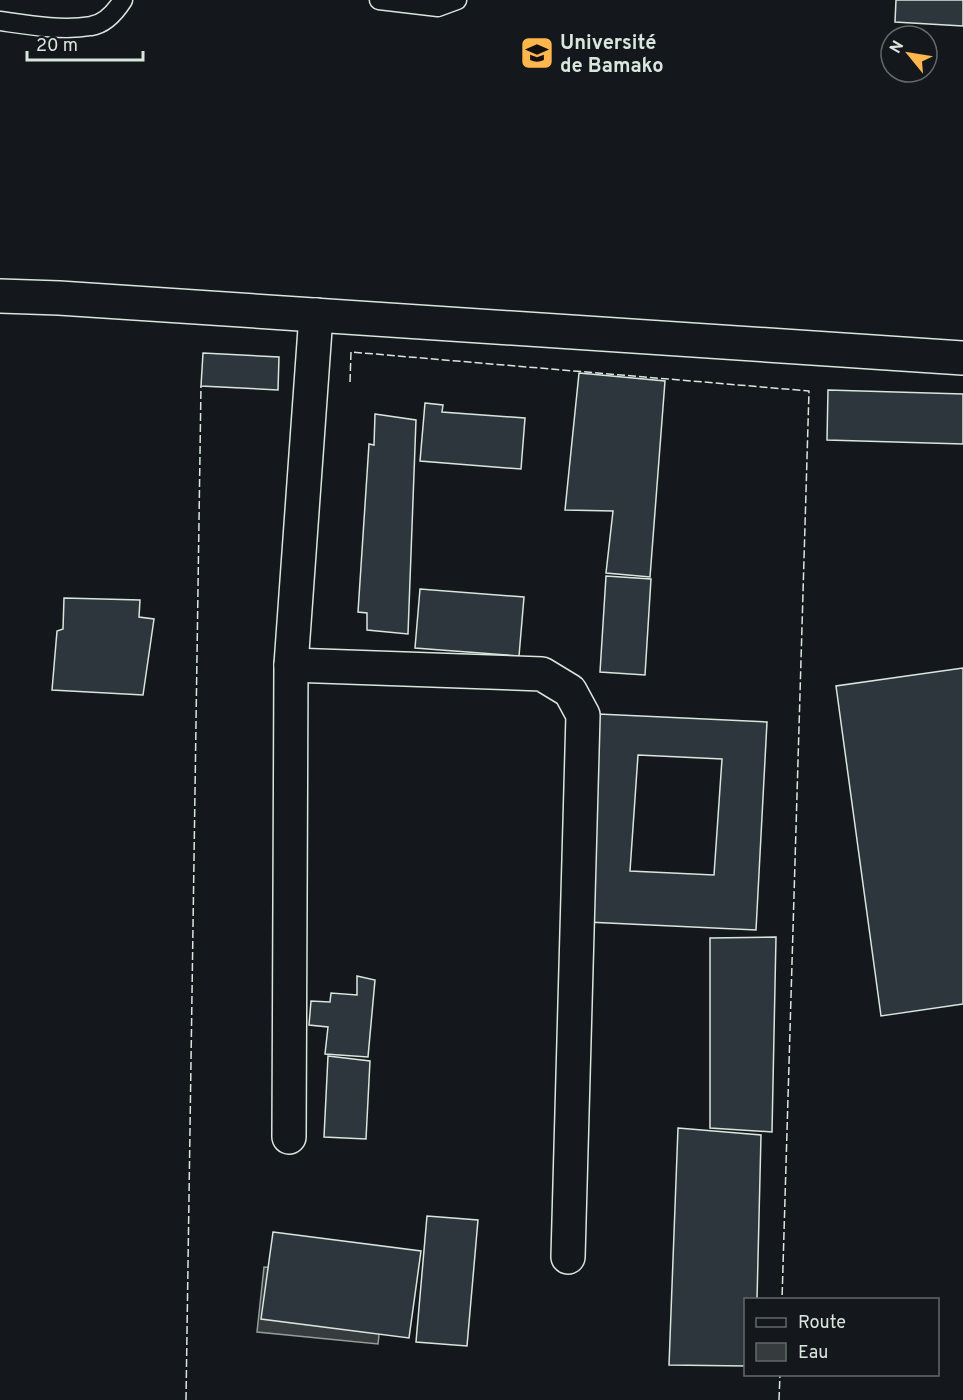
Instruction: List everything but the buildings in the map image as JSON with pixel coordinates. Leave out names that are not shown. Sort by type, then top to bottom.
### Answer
[{"type":"street","points":[[0,296],[59,297],[963,358]]},
{"type":"street","points":[[289,1137],[291,665],[316,315]]},
{"type":"street","points":[[291,665],[542,674],[570,692],[583,716],[568,1257]]},
{"type":"lane","points":[[0,21],[31,26],[93,26],[115,13],[123,0]]},
{"type":"lane","points":[[379,0],[438,8],[457,0]]},
{"type":"water","points":[[264,1267],[385,1279],[378,1344],[257,1332]]},
{"type":"fence","points":[[350,382],[351,352],[809,391],[782,1298]]},
{"type":"fence","points":[[186,1400],[201,386]]},
{"type":"fence","points":[[779,1400],[780,1376]]},
{"type":"place","name":"Université de Bamako","points":[[537,53]]}]
